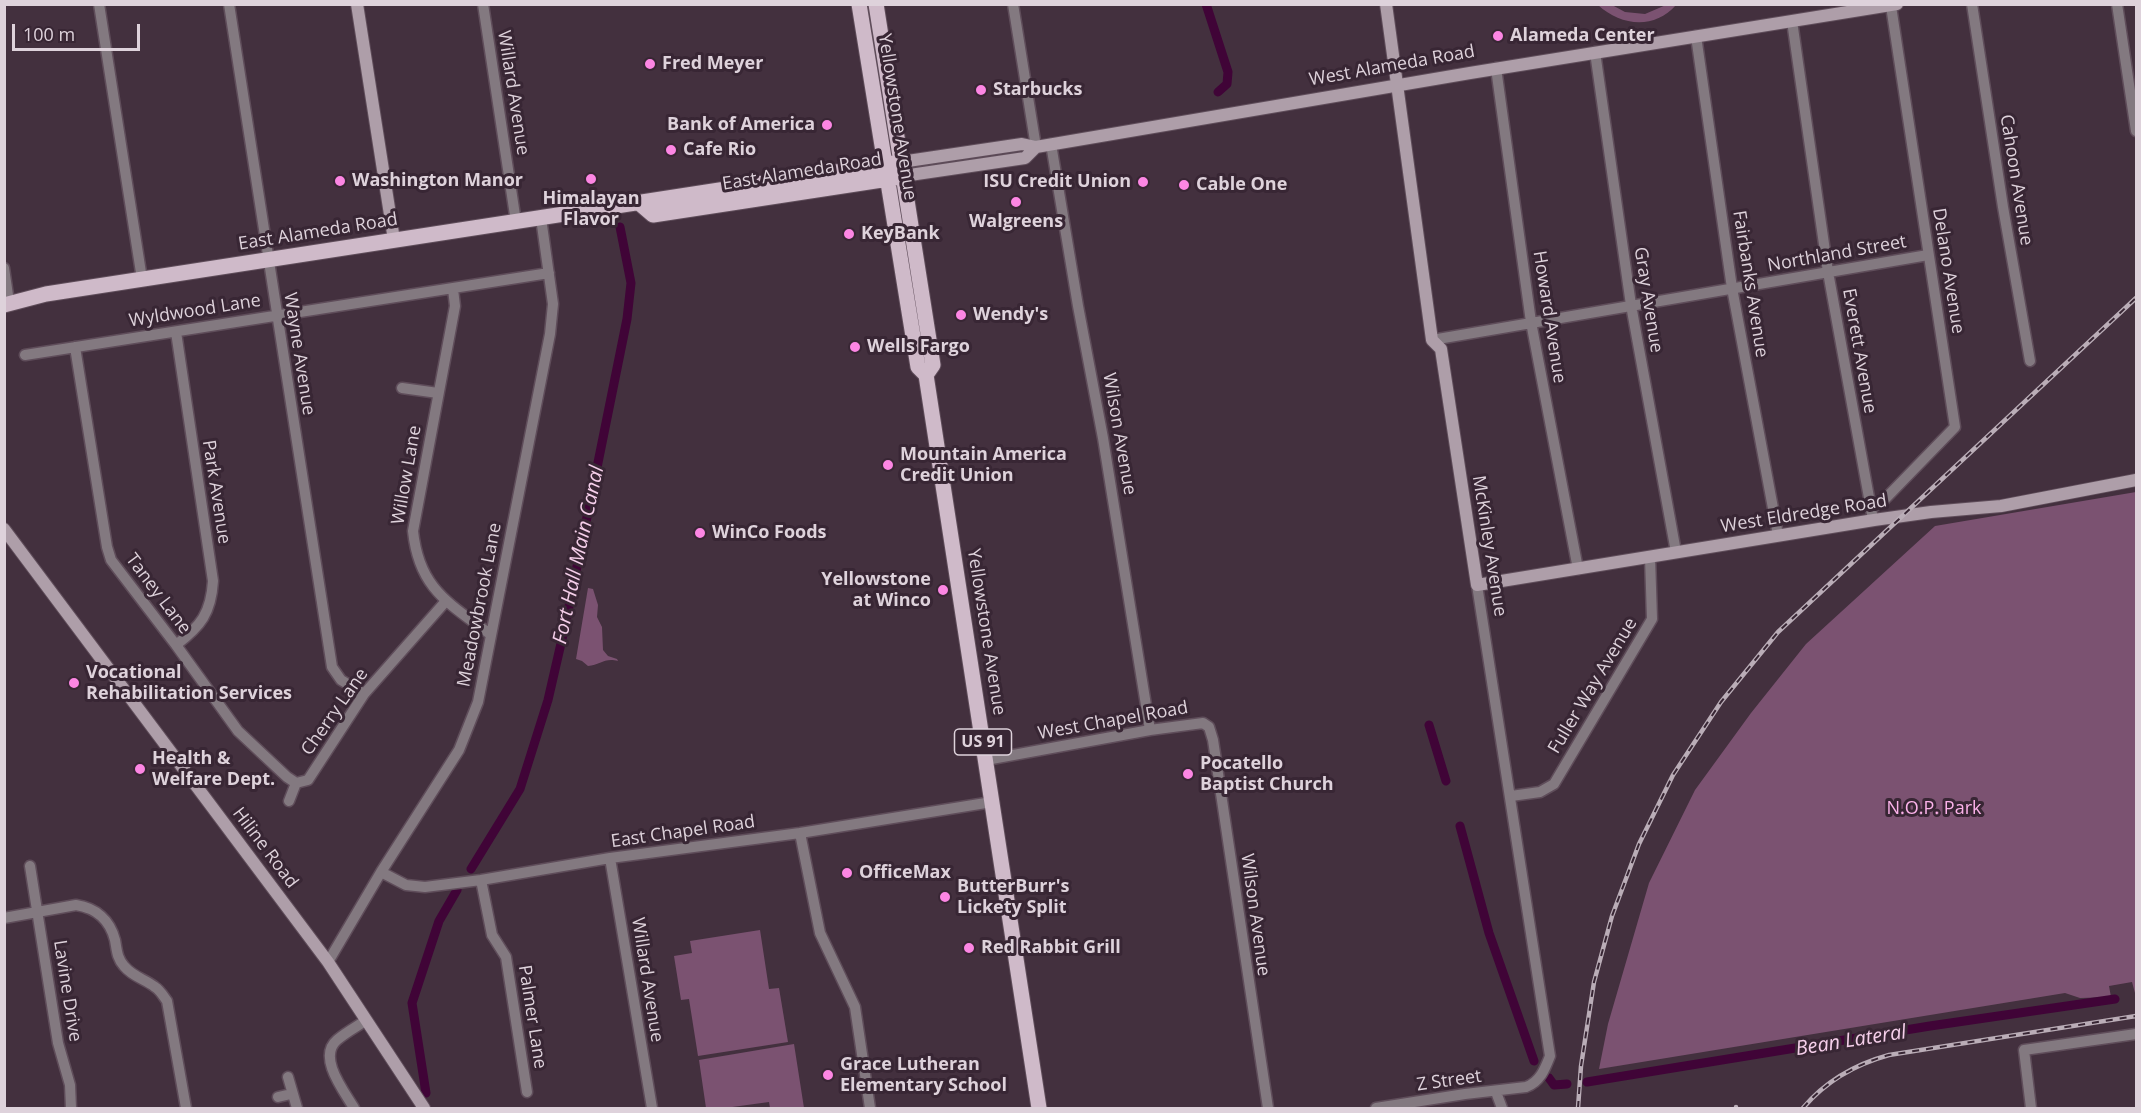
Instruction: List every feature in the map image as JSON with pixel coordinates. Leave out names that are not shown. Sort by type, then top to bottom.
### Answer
[{"type":"main road","name":"Yellowstone Avenue","points":[[859,4],[918,367],[926,375],[1039,1108]]},
{"type":"main road","name":"Yellowstone Avenue","points":[[876,4],[933,365],[926,375]]},
{"type":"main road","name":"West Alameda Road","points":[[886,172],[902,169]]},
{"type":"main road","name":"East Alameda Road","points":[[7,304],[46,294],[639,203],[886,172]]},
{"type":"street","points":[[99,4],[142,279]]},
{"type":"street","name":"Wayne Avenue","points":[[229,4],[332,666],[341,680],[364,694]]},
{"type":"street","points":[[357,4],[394,240]]},
{"type":"street","name":"Willard Avenue","points":[[483,4],[516,222]]},
{"type":"street","points":[[1013,4],[1036,147]]},
{"type":"street","name":"McKinley Avenue","points":[[1386,4],[1432,340],[1442,349],[1550,1056],[1543,1073],[1526,1087]]},
{"type":"street","name":"Cahoon Avenue","points":[[1972,4],[2003,207],[2030,361]]},
{"type":"street","points":[[2117,4],[2136,131]]},
{"type":"street","name":"West Alameda Road","points":[[902,169],[1025,158],[1036,147],[1051,144],[1496,68],[1894,5]]},
{"type":"street","name":"Delano Avenue","points":[[1872,514],[1955,427],[1928,255],[1894,5]]},
{"type":"street","name":"Everett Avenue","points":[[1792,21],[1828,272],[1872,514]]},
{"type":"street","name":"Fairbanks Avenue","points":[[1696,36],[1732,288],[1778,535]]},
{"type":"street","name":"Gray Avenue","points":[[1595,52],[1631,305],[1676,552]]},
{"type":"street","name":"Howard Avenue","points":[[1496,68],[1531,322],[1578,569]]},
{"type":"street","name":"Wilson Avenue","points":[[1051,144],[1103,438],[1150,730]]},
{"type":"street","name":"Meadowbrook Lane","points":[[328,962],[381,872],[459,750],[477,702],[550,334],[553,304],[541,218]]},
{"type":"street","name":"Northland Street","points":[[1432,340],[1928,255]]},
{"type":"street","points":[[4,268],[7,304]]},
{"type":"street","name":"Wyldwood Lane","points":[[25,355],[549,273]]},
{"type":"street","name":"Willow Lane","points":[[453,289],[455,306],[413,531],[415,551],[424,574],[435,591],[491,635]]},
{"type":"street","name":"Park Avenue","points":[[176,332],[213,581],[212,599],[204,617],[193,632],[176,645]]},
{"type":"street","name":"Taney Lane","points":[[75,347],[111,560],[238,731],[296,783]]},
{"type":"street","points":[[402,388],[438,393]]},
{"type":"street","name":"West Eldredge Road","points":[[1477,585],[1778,535],[1872,514],[2001,506],[2136,480]]},
{"type":"street","name":"Hiline Road","points":[[4,529],[328,962],[424,1108]]},
{"type":"street","name":"Fuller Way Avenue","points":[[1511,796],[1540,792],[1554,784],[1652,619],[1650,557]]},
{"type":"street","name":"Cherry Lane","points":[[296,783],[308,780],[364,694],[446,601]]},
{"type":"street","name":"West Chapel Road","points":[[986,760],[1150,730],[1203,723],[1209,727]]},
{"type":"street","name":"Wilson Avenue","points":[[1209,727],[1213,740],[1268,1108]]},
{"type":"street","points":[[289,801],[296,783]]},
{"type":"street","name":"East Chapel Road","points":[[381,872],[406,885],[425,887],[610,858],[800,833],[992,802]]},
{"type":"street","points":[[800,833],[820,933],[855,1006],[870,1108]]},
{"type":"street","name":"Willard Avenue","points":[[610,858],[652,1108]]},
{"type":"street","name":"Lavine Drive","points":[[30,866],[58,1043],[70,1084],[71,1108]]},
{"type":"street","name":"Palmer Lane","points":[[481,880],[492,935],[506,957],[526,1092]]},
{"type":"street","points":[[4,918],[76,906],[87,907],[100,914],[110,926],[115,940],[116,953],[122,965],[136,977],[156,987],[167,1001],[186,1108]]},
{"type":"street","points":[[354,1108],[330,1064],[329,1052],[335,1041],[365,1021]]},
{"type":"street","points":[[2031,1108],[2024,1050],[2136,1034]]},
{"type":"street","points":[[288,1077],[291,1094],[297,1108]]},
{"type":"street","name":"Z Street","points":[[1376,1108],[1526,1087]]},
{"type":"street","points":[[1496,1092],[1502,1108]]},
{"type":"street","points":[[278,1097],[291,1094]]},
{"type":"green space","points":[[1598,5],[1612,5],[1625,12],[1645,14],[1666,5],[1676,5],[1658,18],[1648,22],[1637,22],[1617,17]]},
{"type":"green space","name":"N.O.P. Park","points":[[2136,492],[2136,993],[2132,982],[2109,986],[2111,997],[2080,998],[2065,993],[1599,1069],[1608,1024],[1649,883],[1695,790],[1751,713],[1806,644],[1935,526]]},
{"type":"green space","points":[[588,588],[593,589],[598,605],[597,617],[602,627],[603,650],[608,656],[618,661],[610,660],[588,666],[576,659]]},
{"type":"green space","points":[[760,930],[769,989],[779,988],[788,1042],[698,1056],[689,999],[681,1000],[674,956],[692,953],[690,941]]},
{"type":"green space","points":[[794,1044],[804,1108],[770,1108],[769,1102],[725,1108],[706,1108],[699,1060]]},
{"type":"waterway","points":[[1206,4],[1228,72],[1227,84],[1218,92]]},
{"type":"waterway","name":"Fort Hall Main Canal","points":[[471,869],[520,789],[548,700],[627,319],[631,283],[620,227]]},
{"type":"waterway","name":"Bean Lateral","points":[[1429,725],[1446,781]]},
{"type":"waterway","name":"Bean Lateral","points":[[1460,826],[1489,933],[1534,1061]]},
{"type":"waterway","name":"Fort Hall Main Canal","points":[[426,1093],[412,1003],[439,921],[457,890]]},
{"type":"waterway","name":"Bean Lateral","points":[[1587,1082],[1930,1026],[2115,999]]},
{"type":"waterway","name":"Bean Lateral","points":[[1549,1078],[1554,1085],[1567,1084]]},
{"type":"railway","points":[[1578,1108],[1581,1066],[1594,982],[1612,916],[1639,844],[1673,775],[1721,702],[1778,632],[2136,298]]},
{"type":"railway","points":[[1803,1108],[1821,1090],[1842,1075],[1865,1063],[1889,1055],[2136,1016]]},
{"type":"place","name":"Alameda Center","points":[[1498,36]]},
{"type":"place","name":"Fred Meyer","points":[[650,64]]},
{"type":"place","name":"Starbucks","points":[[981,90]]},
{"type":"place","name":"Bank of America","points":[[827,125]]},
{"type":"place","name":"Cafe Rio","points":[[671,150]]},
{"type":"place","name":"Himalayan Flavor","points":[[591,179]]},
{"type":"place","name":"Washington Manor","points":[[340,181]]},
{"type":"place","name":"ISU Credit Union","points":[[1143,182]]},
{"type":"place","name":"Cable One","points":[[1184,185]]},
{"type":"place","name":"Walgreens","points":[[1016,202]]},
{"type":"place","name":"KeyBank","points":[[849,234]]},
{"type":"place","name":"Wendy's","points":[[961,315]]},
{"type":"place","name":"Wells Fargo","points":[[855,347]]},
{"type":"place","name":"Mountain America Credit Union","points":[[888,465]]},
{"type":"place","name":"WinCo Foods","points":[[700,533]]},
{"type":"place","name":"Yellowstone at Winco","points":[[943,590]]},
{"type":"place","name":"Vocational Rehabilitation Services","points":[[74,683]]},
{"type":"place","name":"Health & Welfare Dept.","points":[[140,769]]},
{"type":"place","name":"Pocatello Baptist Church","points":[[1188,774]]},
{"type":"place","name":"OfficeMax","points":[[847,873]]},
{"type":"place","name":"ButterBurr's Lickety Split","points":[[945,897]]},
{"type":"place","name":"Red Rabbit Grill","points":[[969,948]]},
{"type":"place","name":"Grace Lutheran Elementary School","points":[[828,1075]]}]
